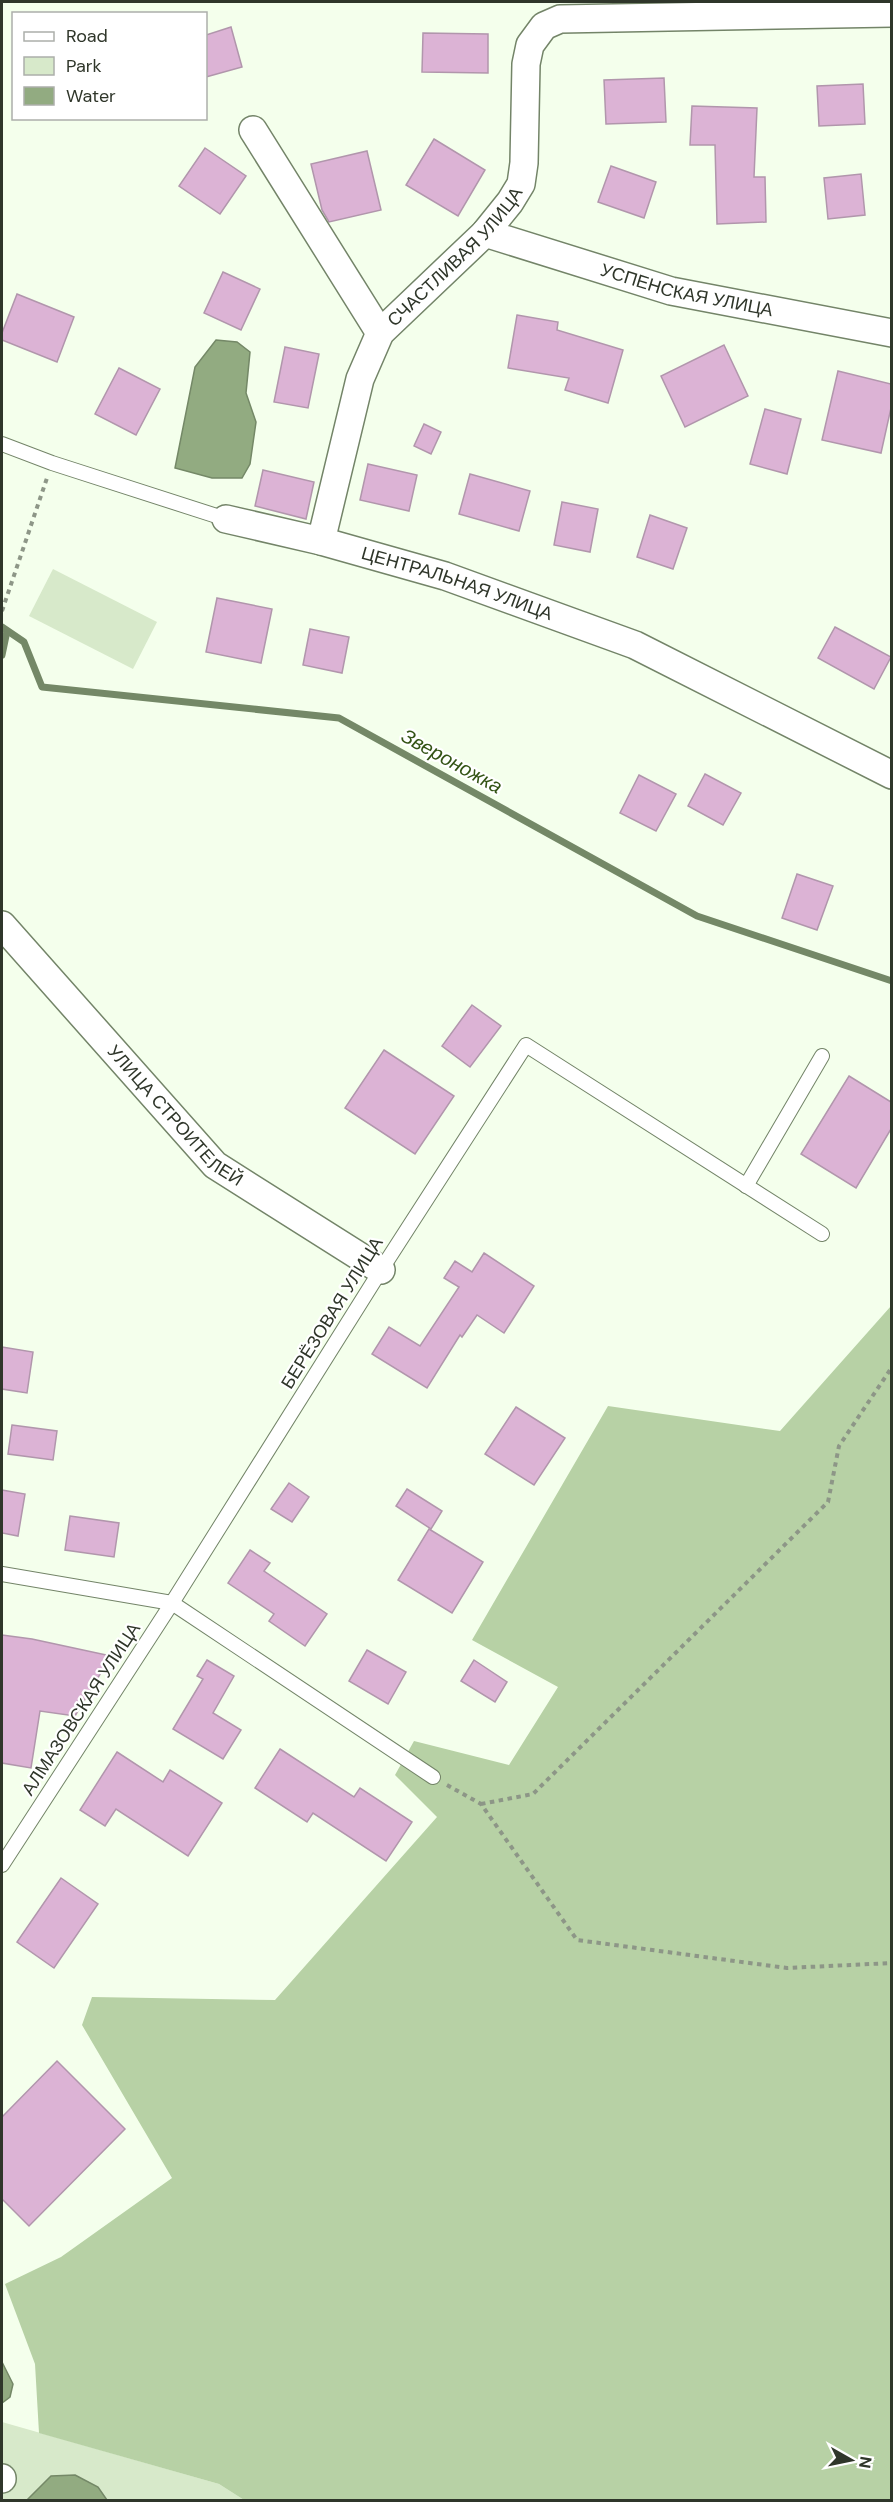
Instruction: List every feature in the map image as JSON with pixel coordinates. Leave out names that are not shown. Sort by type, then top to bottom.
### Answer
[{"type":"street","name":"СЧАСТЛИВАЯ УЛИЦА","points":[[321,541],[360,379],[380,333],[485,233],[521,184],[525,163],[526,64],[535,36],[544,26],[560,20],[891,13]]},
{"type":"street","points":[[253,130],[380,333]]},
{"type":"street","name":"УСПЕНСКАЯ УЛИЦА","points":[[485,233],[671,291],[891,333]]},
{"type":"street","name":"ЦЕНТРАЛЬНАЯ УЛИЦА","points":[[226,519],[321,541],[445,576],[635,645],[891,775]]},
{"type":"street","name":"УЛИЦА СТРОИТЕЛЕЙ","points":[[2,925],[215,1166],[381,1269]]},
{"type":"lane","name":"ЦЕНТРАЛЬНАЯ УЛИЦА","points":[[2,444],[52,463],[226,519]]},
{"type":"lane","name":"БЕРЁЗОВАЯ УЛИЦА","points":[[172,1603],[381,1269],[526,1045],[746,1186]]},
{"type":"lane","points":[[822,1056],[746,1186],[822,1234]]},
{"type":"lane","points":[[2,1574],[172,1603],[433,1777]]},
{"type":"lane","name":"АЛМАЗОВСКАЯ УЛИЦА","points":[[2,1865],[172,1603]]},
{"type":"path","points":[[2,610],[52,463]]},
{"type":"path","points":[[481,1804],[533,1794],[828,1502],[839,1446],[891,1367]]},
{"type":"path","points":[[433,1777],[481,1804],[577,1940],[787,1968],[891,1963]]},
{"type":"green space","points":[[53,569],[157,622],[133,669],[29,616]]},
{"type":"green space","points":[[2,2422],[219,2484],[244,2500],[2,2500]]},
{"type":"shaded area","points":[[891,1306],[891,2500],[244,2500],[219,2484],[39,2433],[35,2364],[5,2284],[61,2257],[172,2178],[82,2025],[92,1997],[275,2000],[437,1817],[395,1775],[414,1741],[509,1765],[558,1687],[472,1640],[608,1406],[780,1431]]},
{"type":"water","points":[[216,340],[237,342],[250,352],[246,393],[256,422],[250,464],[242,478],[212,478],[175,468],[195,367]]},
{"type":"water","points":[[2,2362],[13,2384],[10,2397],[2,2403]]},
{"type":"water","points":[[75,2475],[98,2487],[107,2500],[27,2500],[51,2476]]},
{"type":"building","points":[[231,27],[242,67],[207,77],[207,35]]},
{"type":"building","points":[[423,33],[488,34],[488,73],[422,72]]},
{"type":"building","points":[[664,78],[666,122],[606,124],[604,80]]},
{"type":"building","points":[[863,84],[865,124],[819,126],[817,86]]},
{"type":"building","points":[[692,106],[757,108],[754,177],[765,177],[766,222],[717,224],[715,145],[690,145]]},
{"type":"building","points":[[434,139],[485,170],[458,216],[406,185]]},
{"type":"building","points":[[205,148],[246,176],[220,214],[179,186]]},
{"type":"building","points":[[367,151],[381,210],[329,222],[322,210],[311,164]]},
{"type":"building","points":[[611,166],[656,182],[644,218],[598,202]]},
{"type":"building","points":[[861,174],[865,215],[828,219],[824,178]]},
{"type":"building","points":[[223,272],[260,289],[241,330],[204,313]]},
{"type":"building","points":[[17,294],[74,317],[57,362],[2,340],[2,333]]},
{"type":"building","points":[[517,315],[558,322],[557,330],[623,350],[608,403],[565,390],[569,378],[508,368]]},
{"type":"building","points":[[724,345],[748,396],[685,427],[661,376]]},
{"type":"building","points":[[285,347],[319,354],[308,408],[274,402]]},
{"type":"building","points":[[119,368],[160,389],[136,435],[95,414]]},
{"type":"building","points":[[838,371],[891,384],[891,408],[881,453],[822,440]]},
{"type":"building","points":[[765,409],[801,419],[787,474],[750,464]]},
{"type":"building","points":[[424,424],[441,432],[431,454],[414,446]]},
{"type":"building","points":[[368,464],[417,475],[409,511],[360,500]]},
{"type":"building","points":[[263,470],[314,482],[306,519],[255,506]]},
{"type":"building","points":[[470,474],[530,491],[519,531],[459,514]]},
{"type":"building","points":[[562,502],[598,509],[590,552],[554,545]]},
{"type":"building","points":[[650,515],[687,528],[673,569],[637,557]]},
{"type":"building","points":[[217,598],[272,609],[261,663],[206,652]]},
{"type":"building","points":[[835,627],[891,657],[874,689],[818,658]]},
{"type":"building","points":[[310,629],[349,637],[342,673],[303,665]]},
{"type":"building","points":[[705,774],[741,793],[723,825],[688,806]]},
{"type":"building","points":[[639,775],[676,794],[656,831],[620,813]]},
{"type":"building","points":[[797,874],[833,886],[817,930],[782,918]]},
{"type":"building","points":[[472,1005],[501,1026],[470,1067],[442,1046]]},
{"type":"building","points":[[384,1050],[454,1096],[415,1154],[345,1108]]},
{"type":"building","points":[[849,1076],[891,1102],[891,1129],[856,1188],[801,1154]]},
{"type":"building","points":[[484,1253],[534,1286],[504,1333],[477,1315],[462,1337],[460,1335],[427,1388],[372,1354],[389,1327],[420,1346],[459,1287],[444,1278],[455,1261],[472,1272]]},
{"type":"building","points":[[2,1347],[33,1352],[27,1393],[2,1389]]},
{"type":"building","points":[[516,1407],[565,1438],[534,1485],[485,1454]]},
{"type":"building","points":[[12,1425],[57,1431],[53,1460],[8,1454]]},
{"type":"building","points":[[289,1483],[309,1497],[292,1522],[271,1509]]},
{"type":"building","points":[[407,1489],[442,1511],[431,1529],[396,1506]]},
{"type":"building","points":[[2,1490],[25,1494],[18,1536],[2,1533]]},
{"type":"building","points":[[70,1516],[119,1523],[114,1557],[65,1550]]},
{"type":"building","points":[[429,1529],[483,1562],[452,1613],[398,1580]]},
{"type":"building","points":[[250,1550],[270,1563],[264,1571],[327,1614],[305,1646],[269,1621],[274,1614],[228,1583]]},
{"type":"building","points":[[2,1635],[111,1656],[75,1716],[40,1711],[31,1768],[2,1763]]},
{"type":"building","points":[[367,1650],[406,1672],[388,1704],[349,1681]]},
{"type":"building","points":[[207,1660],[234,1676],[213,1713],[241,1730],[223,1759],[173,1729],[203,1679],[197,1676]]},
{"type":"building","points":[[474,1660],[507,1682],[495,1702],[461,1681]]},
{"type":"building","points":[[280,1749],[354,1797],[360,1788],[412,1822],[386,1861],[313,1813],[307,1822],[255,1788]]},
{"type":"building","points":[[117,1752],[163,1782],[170,1770],[222,1803],[188,1856],[116,1809],[105,1826],[80,1810]]},
{"type":"building","points":[[61,1878],[98,1904],[54,1968],[17,1942]]},
{"type":"building","points":[[57,2061],[125,2129],[29,2226],[2,2199],[2,2117]]},
{"type":"waterway","name":"Звероножка","points":[[2,627],[24,642],[42,687],[339,718],[697,916],[892,981]]},
{"type":"waterway","points":[[2,655],[7,631]]}]
